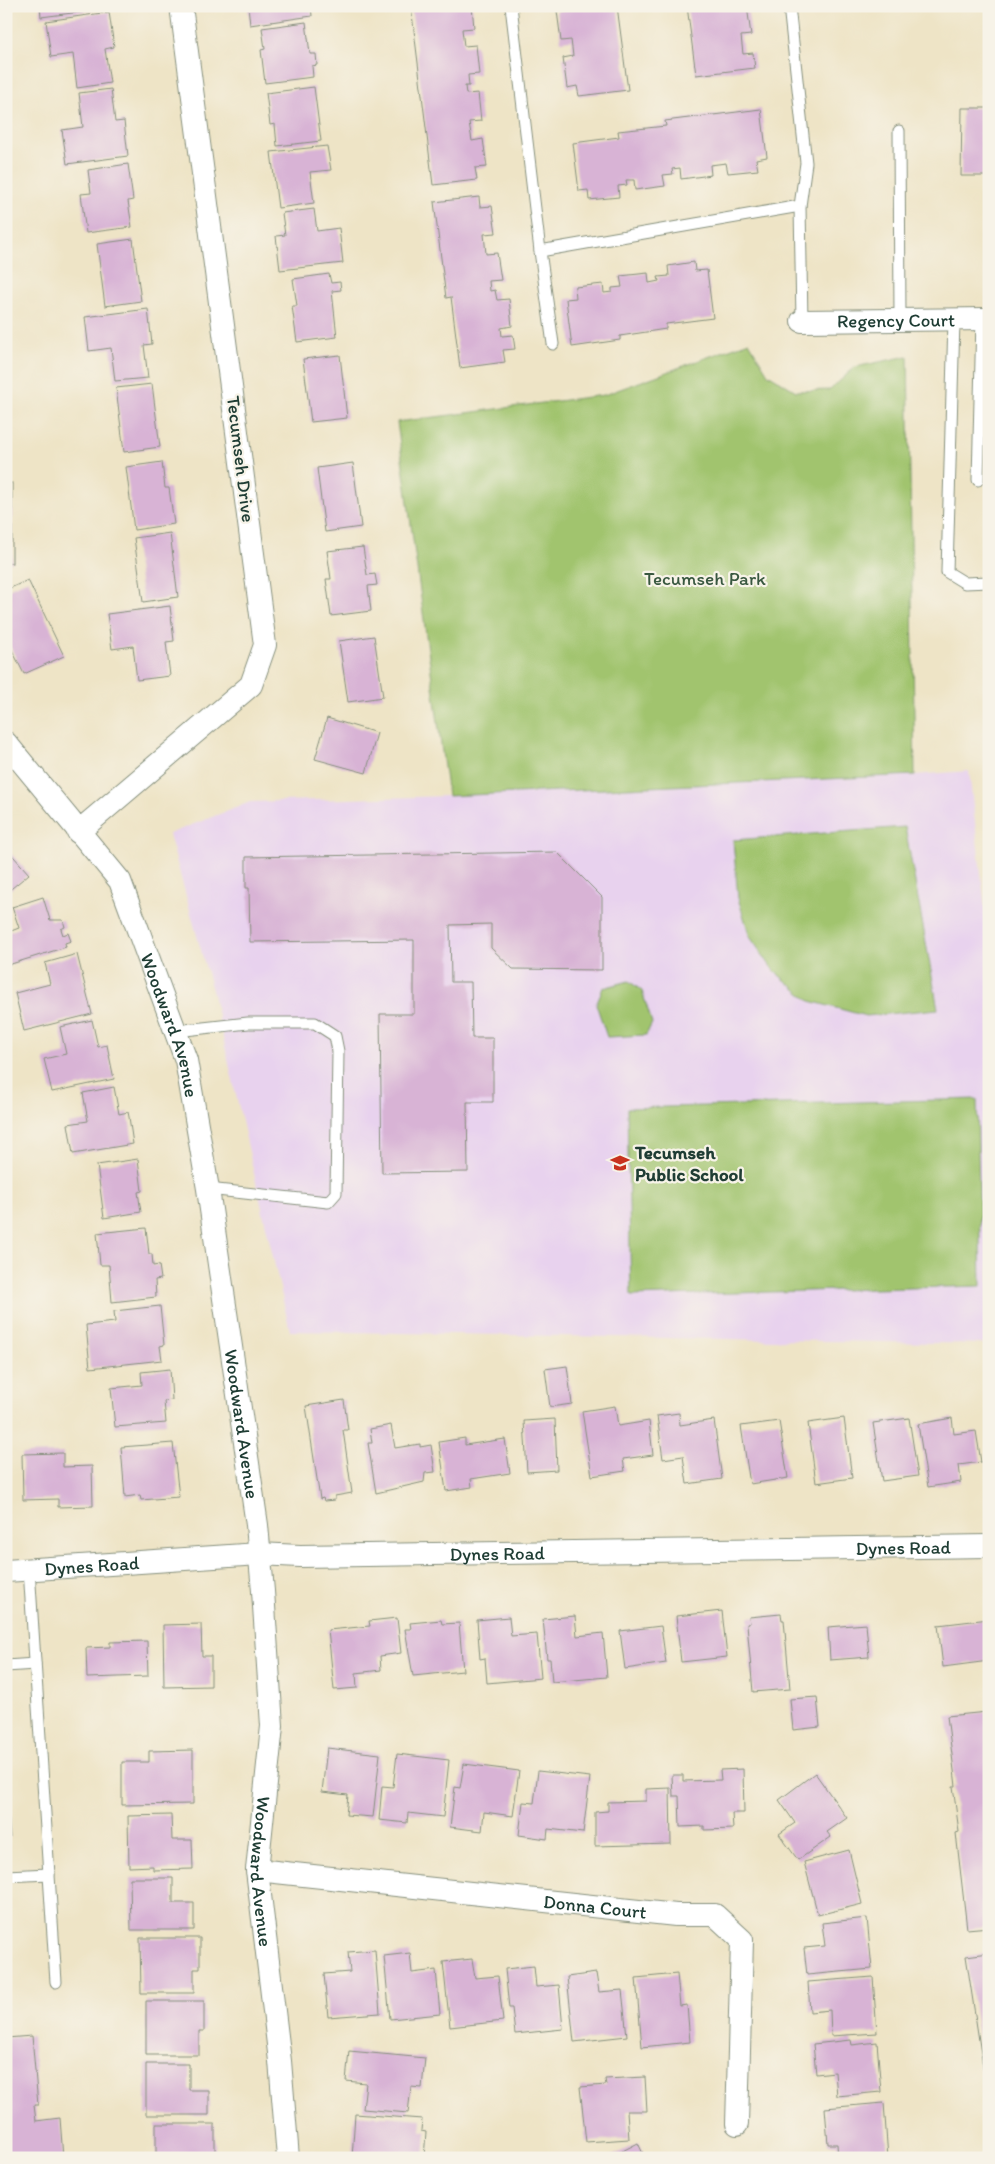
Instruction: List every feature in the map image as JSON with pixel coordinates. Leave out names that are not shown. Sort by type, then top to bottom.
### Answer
[{"type":"street","name":"Tecumseh Drive","points":[[78,832],[251,685],[265,645],[181,6]]},
{"type":"street","name":"Regency Court","points":[[802,321],[985,319]]},
{"type":"street","name":"Woodward Avenue","points":[[6,743],[120,881],[186,1060],[208,1189],[257,1525],[272,1726],[257,1870],[280,2061],[288,2158]]},
{"type":"street","name":"Dynes Road","points":[[6,1571],[259,1554],[300,1556],[989,1546]]},
{"type":"street","name":"Donna Court","points":[[257,1870],[676,1915],[715,1915],[742,1940],[737,2124]]},
{"type":"lane","points":[[510,6],[553,344]]},
{"type":"lane","points":[[789,6],[806,163],[800,206],[802,321]]},
{"type":"lane","points":[[899,131],[900,320]]},
{"type":"lane","points":[[540,251],[800,206]]},
{"type":"lane","points":[[978,480],[985,319]]},
{"type":"lane","points":[[954,320],[947,572],[965,583],[989,582]]},
{"type":"lane","points":[[176,1031],[248,1023],[315,1023],[335,1036],[337,1044],[336,1193],[328,1202],[208,1189]]},
{"type":"lane","points":[[29,1569],[56,1982]]},
{"type":"lane","points":[[6,1666],[35,1664]]},
{"type":"lane","points":[[6,1876],[49,1874]]},
{"type":"shaded area","name":"Tecumseh Public School","points":[[969,771],[989,943],[989,1344],[290,1331],[213,994],[169,834],[250,802],[448,796]]},
{"type":"green space","name":"Tecumseh Park","points":[[749,342],[768,374],[796,391],[830,390],[855,367],[908,356],[915,775],[448,796],[397,422],[604,395]]},
{"type":"green space","points":[[905,827],[938,1009],[866,1016],[810,1001],[774,971],[750,937],[738,898],[733,840]]},
{"type":"green space","points":[[629,981],[642,991],[652,1023],[646,1035],[607,1037],[596,1004],[603,988]]},
{"type":"green space","points":[[977,1099],[981,1286],[631,1296],[627,1108]]},
{"type":"building","points":[[40,6],[104,6],[104,9],[41,17]]},
{"type":"building","points":[[248,6],[311,6],[312,16],[250,25]]},
{"type":"building","points":[[411,6],[472,6],[474,28],[462,29],[464,46],[476,45],[479,74],[468,75],[469,86],[465,86],[466,94],[478,93],[481,121],[469,122],[472,141],[483,139],[487,167],[475,168],[477,180],[433,185]]},
{"type":"building","points":[[567,6],[617,6],[628,90],[579,96],[577,86],[567,88],[563,58],[573,56],[571,40],[561,41],[557,11],[568,9]]},
{"type":"building","points":[[687,6],[736,6],[737,8],[747,6],[751,35],[741,36],[743,54],[753,53],[755,68],[696,75]]},
{"type":"building","points":[[109,12],[114,47],[105,49],[110,83],[77,88],[73,54],[51,57],[46,21]]},
{"type":"building","points":[[306,22],[310,54],[316,54],[317,65],[312,66],[313,77],[265,83],[261,50],[265,49],[262,28]]},
{"type":"building","points":[[314,87],[321,141],[277,146],[275,124],[270,125],[266,93]]},
{"type":"building","points":[[111,89],[115,122],[124,121],[128,156],[67,164],[62,130],[83,127],[79,93]]},
{"type":"building","points":[[962,108],[989,108],[989,176],[961,176]]},
{"type":"building","points":[[761,109],[767,157],[756,159],[758,170],[728,173],[726,163],[710,165],[711,175],[681,179],[680,168],[672,169],[673,174],[663,175],[665,186],[635,190],[634,180],[626,180],[627,185],[618,186],[619,197],[589,200],[588,190],[579,191],[573,143],[619,137],[618,131],[666,126],[665,121]]},
{"type":"building","points":[[327,146],[331,170],[310,172],[314,203],[278,208],[271,152]]},
{"type":"building","points":[[128,164],[133,200],[128,201],[132,227],[86,233],[81,194],[91,193],[88,170]]},
{"type":"building","points":[[479,197],[480,207],[492,206],[496,233],[484,234],[486,254],[497,253],[501,280],[489,281],[490,291],[495,290],[497,300],[509,299],[512,326],[501,328],[502,336],[513,335],[515,349],[503,350],[505,362],[460,368],[451,297],[446,298],[434,202]]},
{"type":"building","points":[[314,209],[317,231],[339,228],[343,263],[280,270],[276,236],[285,235],[282,213]]},
{"type":"building","points":[[133,239],[141,301],[105,306],[97,244]]},
{"type":"building","points":[[694,262],[695,271],[707,270],[713,318],[666,324],[666,329],[620,336],[620,340],[572,347],[566,299],[576,298],[575,287],[603,284],[604,293],[612,292],[612,288],[622,287],[620,276],[648,273],[649,283],[659,281],[658,277],[669,276],[668,266]]},
{"type":"building","points":[[329,274],[331,283],[340,282],[341,290],[332,291],[337,337],[297,342],[292,306],[297,306],[293,279]]},
{"type":"building","points":[[148,309],[152,344],[144,345],[148,378],[115,381],[111,348],[89,351],[85,317]]},
{"type":"building","points":[[340,355],[347,418],[311,422],[303,359]]},
{"type":"building","points":[[152,384],[160,447],[124,452],[116,388]]},
{"type":"building","points":[[162,462],[165,488],[169,488],[174,524],[134,530],[126,467]]},
{"type":"building","points":[[353,463],[361,527],[325,532],[317,468]]},
{"type":"building","points":[[6,483],[12,483],[12,563],[6,563]]},
{"type":"building","points":[[170,533],[178,597],[143,602],[134,538]]},
{"type":"building","points":[[363,547],[367,575],[375,574],[377,585],[368,586],[371,611],[331,616],[326,579],[331,579],[327,551]]},
{"type":"building","points":[[28,580],[64,656],[24,674],[6,638],[6,590]]},
{"type":"building","points":[[170,606],[174,641],[166,642],[170,676],[137,680],[133,646],[112,649],[107,614]]},
{"type":"building","points":[[374,636],[383,697],[348,702],[339,641]]},
{"type":"building","points":[[327,718],[377,733],[366,773],[315,759]]},
{"type":"building","points":[[6,848],[29,874],[6,893]]},
{"type":"building","points":[[557,852],[602,897],[602,970],[513,969],[491,948],[491,924],[450,925],[451,982],[471,982],[472,1038],[493,1038],[493,1102],[467,1102],[468,1172],[382,1173],[380,1014],[414,1014],[414,940],[250,942],[249,888],[246,888],[246,857]]},
{"type":"building","points":[[43,897],[50,920],[63,920],[65,927],[61,929],[63,935],[68,933],[71,941],[65,943],[66,947],[8,965],[6,933],[19,928],[12,907]]},
{"type":"building","points":[[77,954],[92,1014],[24,1031],[15,993],[50,984],[45,963]]},
{"type":"building","points":[[92,1020],[98,1047],[107,1045],[114,1079],[52,1092],[44,1059],[66,1054],[60,1027]]},
{"type":"building","points":[[114,1087],[119,1114],[128,1112],[133,1144],[73,1154],[68,1124],[88,1121],[83,1093]]},
{"type":"building","points":[[138,1159],[142,1191],[138,1192],[141,1212],[104,1218],[97,1165]]},
{"type":"building","points":[[146,1228],[149,1254],[152,1254],[153,1266],[159,1265],[161,1279],[155,1280],[156,1297],[112,1302],[109,1265],[100,1265],[97,1233]]},
{"type":"building","points":[[160,1306],[164,1345],[160,1346],[162,1360],[90,1368],[86,1325],[115,1322],[114,1311]]},
{"type":"building","points":[[567,1366],[572,1404],[550,1407],[545,1369]]},
{"type":"building","points":[[170,1369],[172,1400],[164,1401],[166,1423],[115,1427],[111,1388],[142,1385],[141,1372]]},
{"type":"building","points":[[344,1400],[348,1430],[343,1430],[352,1493],[335,1496],[335,1500],[324,1501],[323,1498],[320,1499],[306,1406]]},
{"type":"building","points":[[615,1406],[618,1426],[649,1421],[653,1455],[623,1459],[625,1471],[592,1476],[582,1411]]},
{"type":"building","points":[[679,1413],[680,1425],[714,1420],[722,1479],[687,1484],[683,1456],[663,1459],[657,1416]]},
{"type":"building","points":[[844,1418],[852,1478],[816,1483],[808,1423]]},
{"type":"building","points":[[909,1418],[918,1476],[882,1481],[873,1423]]},
{"type":"building","points":[[952,1418],[954,1434],[976,1431],[981,1462],[959,1465],[961,1482],[928,1487],[918,1424]]},
{"type":"building","points":[[555,1419],[557,1470],[527,1472],[524,1421]]},
{"type":"building","points":[[779,1421],[788,1478],[750,1484],[741,1426]]},
{"type":"building","points":[[391,1425],[395,1448],[420,1444],[420,1447],[431,1445],[435,1472],[425,1473],[424,1482],[376,1493],[368,1443],[372,1443],[370,1429]]},
{"type":"building","points":[[465,1438],[465,1445],[505,1439],[510,1473],[471,1479],[472,1487],[446,1491],[439,1442]]},
{"type":"building","points":[[173,1443],[179,1497],[141,1500],[140,1495],[125,1497],[121,1447]]},
{"type":"building","points":[[63,1453],[63,1467],[92,1466],[93,1506],[58,1507],[58,1499],[23,1500],[22,1454]]},
{"type":"building","points":[[722,1611],[727,1657],[681,1662],[676,1616]]},
{"type":"building","points":[[781,1614],[782,1620],[784,1620],[790,1689],[753,1692],[747,1624],[750,1623],[749,1617]]},
{"type":"building","points":[[575,1616],[577,1636],[603,1633],[607,1677],[552,1682],[550,1659],[547,1659],[543,1619]]},
{"type":"building","points":[[509,1617],[511,1636],[537,1634],[541,1678],[487,1683],[485,1658],[480,1659],[477,1620]]},
{"type":"building","points":[[397,1618],[401,1653],[380,1656],[381,1670],[356,1673],[357,1688],[334,1690],[328,1630],[370,1626],[369,1621]]},
{"type":"building","points":[[989,1619],[989,1661],[943,1667],[938,1625]]},
{"type":"building","points":[[441,1620],[442,1624],[459,1623],[463,1671],[413,1676],[405,1629],[411,1629],[410,1623]]},
{"type":"building","points":[[201,1624],[202,1656],[211,1656],[211,1686],[164,1687],[163,1625]]},
{"type":"building","points":[[866,1624],[869,1657],[830,1660],[828,1627]]},
{"type":"building","points":[[661,1626],[666,1663],[625,1669],[620,1631]]},
{"type":"building","points":[[147,1641],[148,1676],[87,1678],[86,1648],[110,1647],[110,1642]]},
{"type":"building","points":[[817,1697],[820,1727],[793,1730],[790,1699]]},
{"type":"building","points":[[987,1712],[989,1927],[967,1929],[956,1833],[959,1832],[953,1786],[956,1786],[947,1716]]},
{"type":"building","points":[[327,1748],[380,1754],[373,1817],[346,1815],[348,1795],[322,1792]]},
{"type":"building","points":[[193,1750],[193,1804],[122,1805],[122,1762],[149,1762],[149,1751]]},
{"type":"building","points":[[397,1754],[449,1760],[443,1817],[408,1813],[407,1823],[379,1820],[382,1786],[393,1787]]},
{"type":"building","points":[[464,1764],[519,1771],[513,1816],[484,1812],[482,1831],[450,1827],[455,1787],[460,1788]]},
{"type":"building","points":[[743,1769],[744,1813],[732,1813],[733,1829],[704,1830],[704,1826],[680,1827],[679,1796],[673,1796],[672,1775],[683,1775],[683,1781],[721,1780],[720,1770]]},
{"type":"building","points":[[538,1771],[590,1777],[583,1833],[548,1829],[547,1839],[519,1835],[523,1802],[534,1803]]},
{"type":"building","points":[[815,1773],[847,1818],[827,1832],[831,1837],[798,1860],[779,1834],[795,1823],[779,1800]]},
{"type":"building","points":[[670,1788],[671,1844],[595,1846],[595,1812],[608,1811],[608,1802],[646,1801],[646,1789]]},
{"type":"building","points":[[8,1810],[10,1837],[6,1838],[6,1811]]},
{"type":"building","points":[[171,1815],[172,1840],[192,1840],[193,1869],[153,1870],[153,1866],[129,1867],[128,1816]]},
{"type":"building","points":[[849,1850],[862,1904],[818,1915],[804,1862]]},
{"type":"building","points":[[130,1878],[173,1878],[173,1903],[194,1903],[194,1930],[131,1930]]},
{"type":"building","points":[[867,1918],[872,1969],[807,1975],[804,1948],[825,1946],[822,1923]]},
{"type":"building","points":[[140,1938],[200,1938],[200,1969],[194,1969],[194,1993],[141,1993]]},
{"type":"building","points":[[375,1950],[380,2013],[328,2017],[324,1974],[350,1972],[348,1952]]},
{"type":"building","points":[[410,1953],[412,1973],[436,1970],[440,2014],[390,2019],[384,1956]]},
{"type":"building","points":[[989,1953],[989,2099],[988,2099],[966,1956]]},
{"type":"building","points":[[472,1959],[475,1978],[498,1976],[503,2021],[450,2027],[443,1962]]},
{"type":"building","points":[[534,1966],[536,1987],[559,1985],[563,2029],[515,2034],[512,2008],[509,2008],[505,1969]]},
{"type":"building","points":[[596,1973],[599,1992],[622,1990],[627,2036],[574,2042],[567,1977]]},
{"type":"building","points":[[677,1974],[680,2006],[687,2005],[690,2042],[642,2047],[636,1978]]},
{"type":"building","points":[[873,1977],[877,2033],[831,2036],[830,2010],[810,2012],[808,1982]]},
{"type":"building","points":[[146,2001],[204,2001],[204,2031],[199,2031],[199,2055],[146,2055]]},
{"type":"building","points":[[32,2036],[38,2105],[34,2105],[36,2121],[60,2118],[63,2158],[6,2158],[6,2038]]},
{"type":"building","points":[[851,2040],[852,2045],[877,2042],[881,2092],[837,2096],[835,2072],[816,2074],[813,2044]]},
{"type":"building","points":[[349,2051],[425,2058],[422,2088],[411,2087],[408,2113],[363,2109],[366,2083],[346,2081]]},
{"type":"building","points":[[146,2064],[189,2064],[189,2090],[209,2090],[209,2115],[146,2115]]},
{"type":"building","points":[[645,2077],[647,2111],[627,2111],[629,2139],[586,2142],[580,2087],[606,2085],[605,2079]]},
{"type":"building","points":[[884,2103],[888,2158],[838,2158],[837,2144],[828,2144],[825,2108]]},
{"type":"building","points":[[355,2114],[422,2119],[421,2131],[426,2132],[424,2158],[352,2158]]},
{"type":"building","points":[[156,2124],[215,2124],[215,2158],[156,2158]]},
{"type":"building","points":[[638,2143],[645,2158],[609,2158]]},
{"type":"place","name":"Tecumseh Public School","points":[[620,1163]]}]
